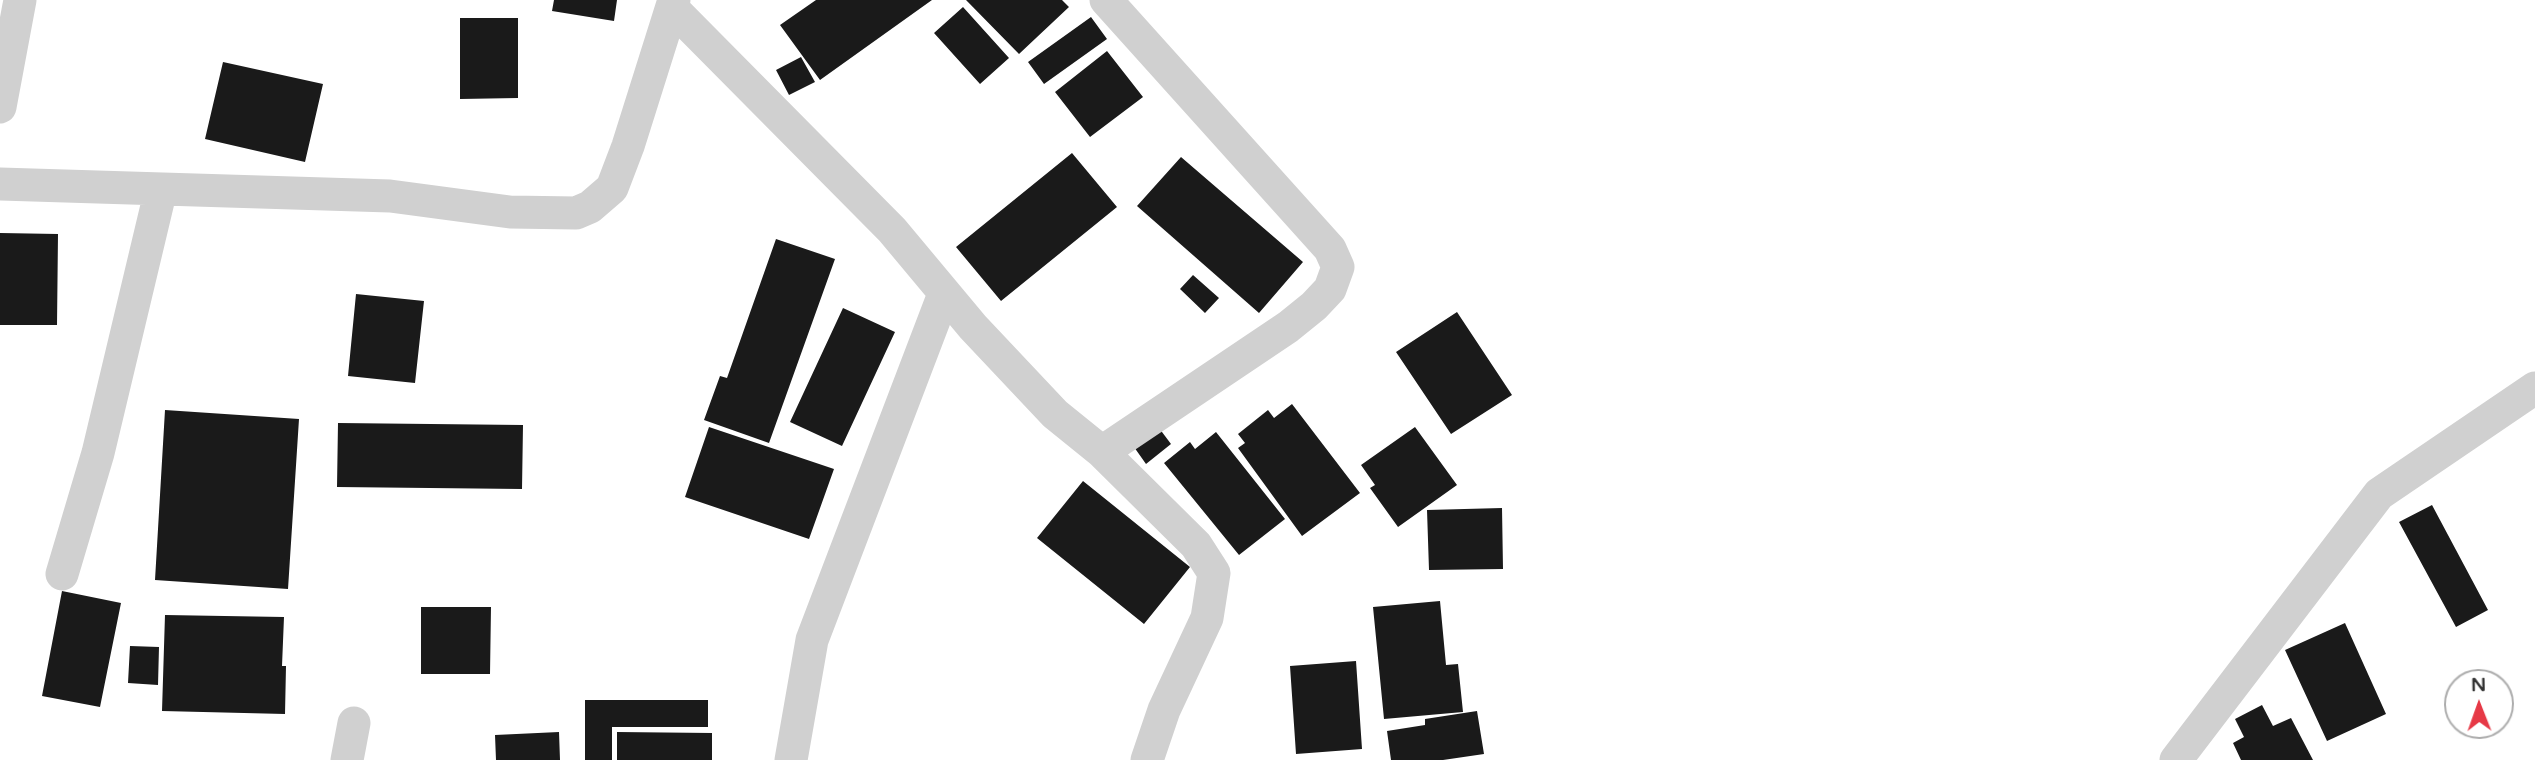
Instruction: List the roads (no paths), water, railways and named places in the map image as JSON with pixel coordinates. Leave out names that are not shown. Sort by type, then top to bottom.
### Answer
[{"type":"street","points":[[0,107],[20,0]]},
{"type":"street","points":[[1102,452],[1305,313],[1330,289],[1338,267],[1330,249],[1106,0]]},
{"type":"street","points":[[0,184],[390,196],[510,212],[576,213],[590,207],[612,188],[673,4],[892,230],[973,327],[1055,414],[1102,452],[1196,545],[1214,573],[1208,618],[1164,710],[1147,760]]},
{"type":"street","points":[[62,574],[98,453],[161,189]]},
{"type":"street","points":[[791,760],[811,640],[944,293]]},
{"type":"street","points":[[2176,760],[2379,494],[2535,388]]},
{"type":"street","points":[[347,760],[354,723]]}]
